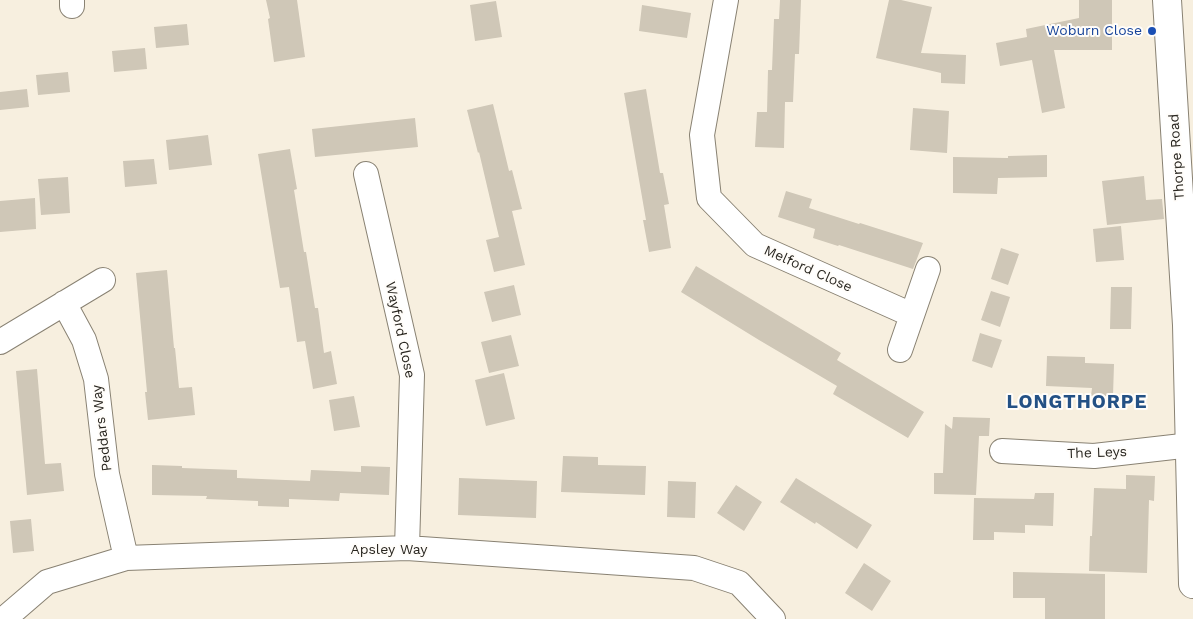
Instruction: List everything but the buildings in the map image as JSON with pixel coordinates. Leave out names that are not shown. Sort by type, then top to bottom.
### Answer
[{"type":"street","name":"Melford Close","points":[[726,0],[702,136],[709,198],[755,245],[912,316]]},
{"type":"street","name":"Thorpe Road","points":[[1167,0],[1185,160],[1193,584]]},
{"type":"street","name":"Wayford Close","points":[[366,174],[412,375],[407,548]]},
{"type":"street","points":[[900,350],[928,269]]},
{"type":"street","points":[[0,342],[103,280]]},
{"type":"street","name":"Peddars Way","points":[[64,302],[84,340],[96,379],[107,474],[126,558]]},
{"type":"street","name":"The Leys","points":[[1002,451],[1094,456],[1191,445]]},
{"type":"street","name":"Apsley Way","points":[[4,619],[47,582],[126,558],[407,548],[694,568],[739,583],[772,619]]},
{"type":"place","name":"Woburn Close","points":[[1152,31]]},
{"type":"district","name":"LONGTHORPE","points":[[1077,402]]}]
